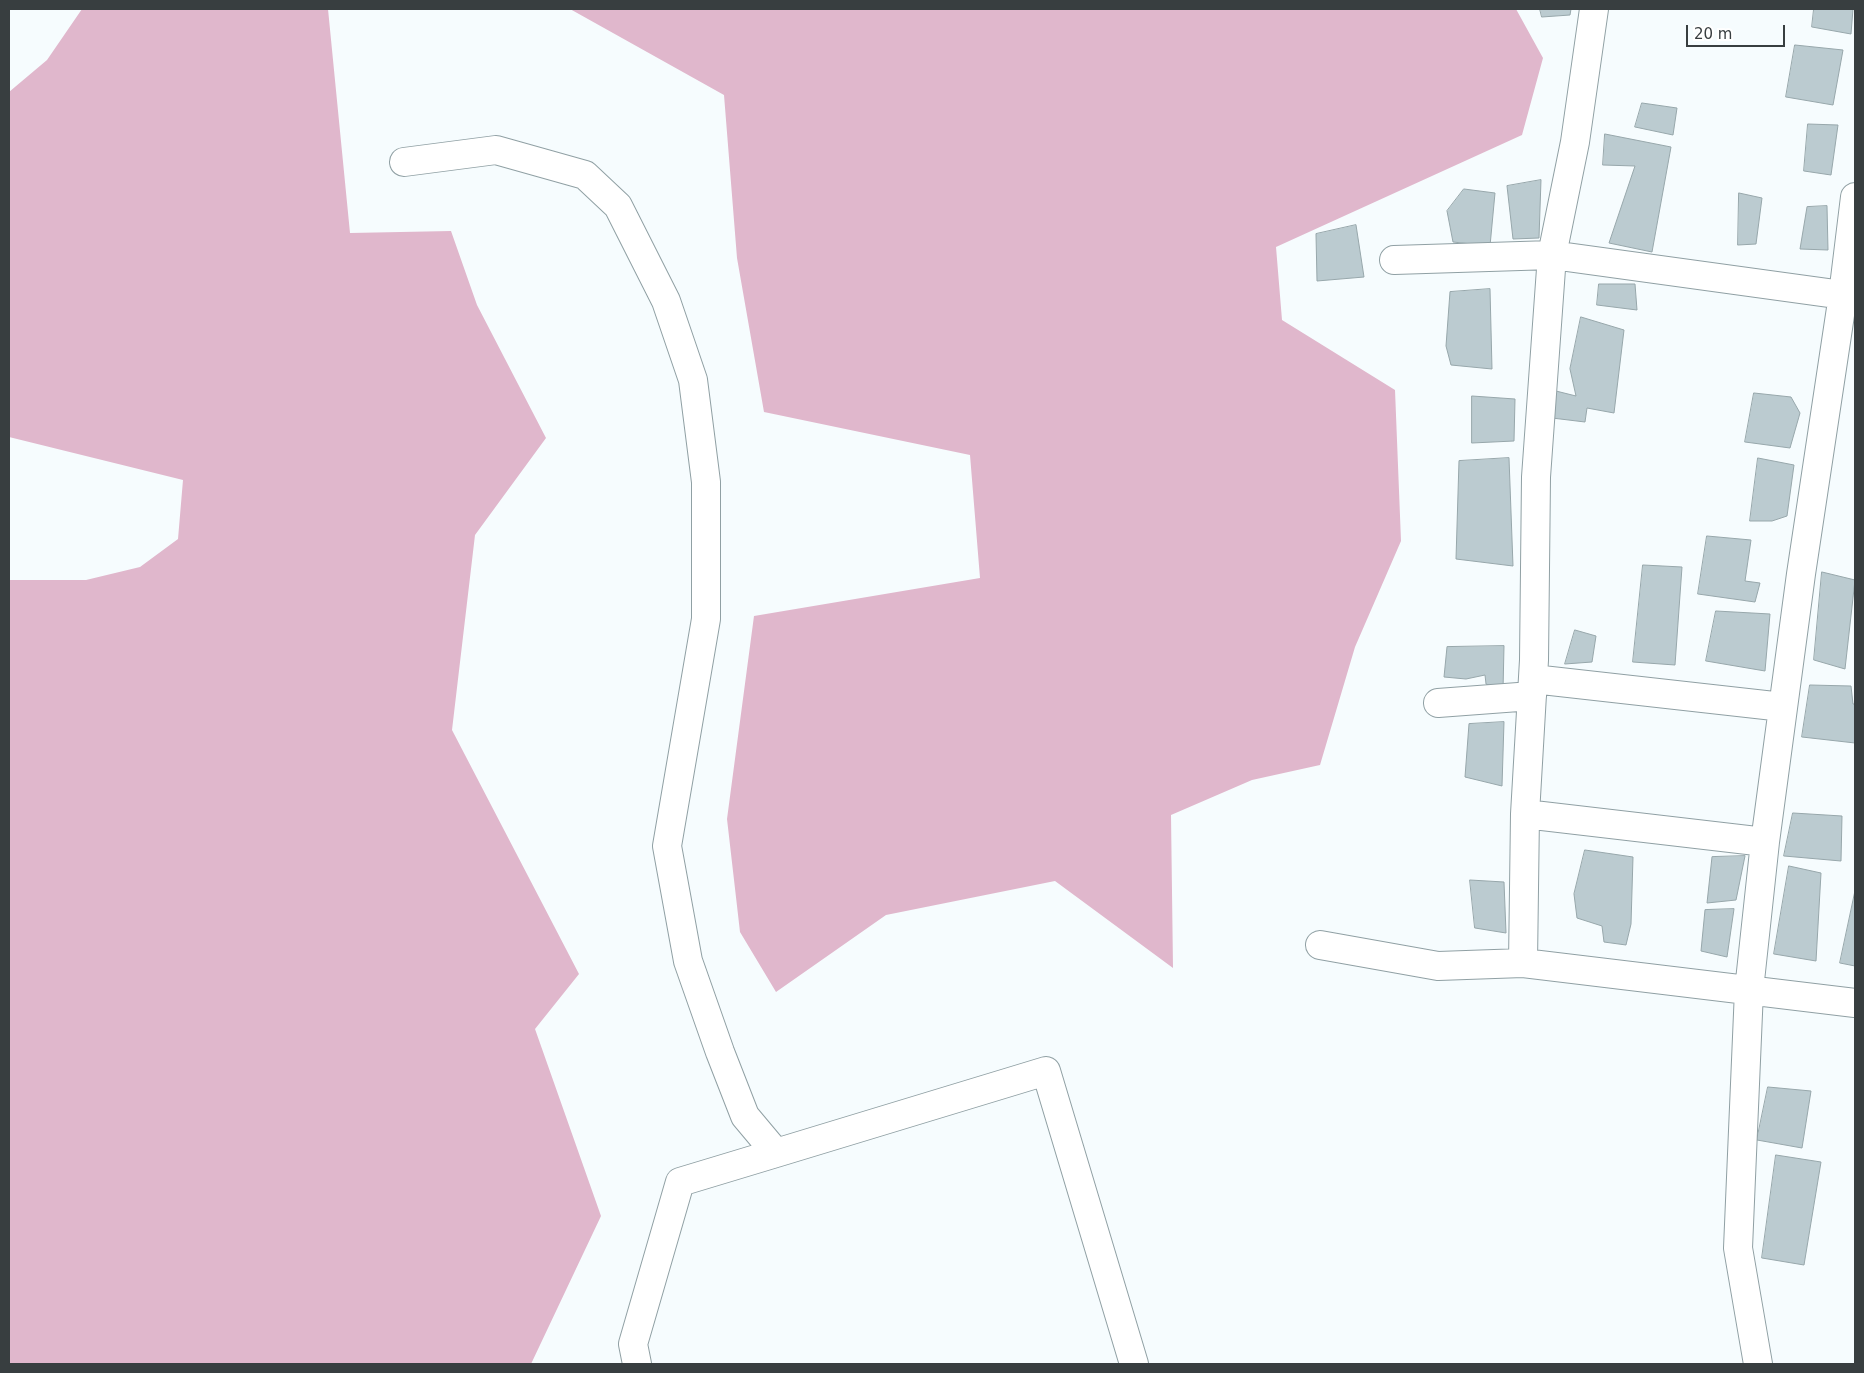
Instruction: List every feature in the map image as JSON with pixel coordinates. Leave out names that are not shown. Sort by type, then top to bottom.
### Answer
[{"type":"street","points":[[1523,963],[1525,814],[1532,688],[1536,477],[1552,255],[1575,142],[1594,9]]},
{"type":"street","points":[[404,162],[496,150],[585,175],[618,206],[666,301],[693,380],[706,482],[706,619],[667,846],[688,961],[720,1052],[745,1116],[776,1153]]},
{"type":"street","points":[[1758,1364],[1738,1248],[1749,990],[1765,842],[1802,564],[1843,295],[1855,197]]},
{"type":"street","points":[[1394,260],[1552,255],[1843,295]]},
{"type":"street","points":[[1438,703],[1532,688],[1783,707]]},
{"type":"street","points":[[1525,814],[1765,842]]},
{"type":"street","points":[[1320,945],[1438,966],[1523,963],[1855,1003]]},
{"type":"street","points":[[637,1364],[633,1344],[680,1182],[1046,1070],[1134,1364]]},
{"type":"shaded area","points":[[82,9],[328,9],[350,233],[451,231],[477,305],[546,438],[475,535],[452,730],[579,974],[535,1029],[601,1216],[531,1364],[9,1364],[9,580],[86,580],[140,567],[178,539],[183,480],[9,437],[9,92],[47,60]]},
{"type":"shaded area","points":[[570,9],[1516,9],[1543,58],[1522,135],[1276,247],[1282,320],[1395,390],[1401,541],[1355,647],[1320,765],[1252,780],[1171,815],[1173,968],[1055,881],[886,915],[776,992],[740,932],[727,819],[754,616],[980,578],[970,455],[764,412],[737,258],[724,95]]},
{"type":"building","points":[[1540,9],[1571,9],[1570,15],[1542,17]]},
{"type":"building","points":[[1814,9],[1853,9],[1851,34],[1812,27]]},
{"type":"building","points":[[1795,45],[1843,50],[1833,105],[1786,97]]},
{"type":"building","points":[[1642,103],[1677,108],[1673,135],[1635,127]]},
{"type":"building","points":[[1808,124],[1838,125],[1831,175],[1804,171]]},
{"type":"building","points":[[1605,134],[1671,147],[1652,252],[1609,243],[1635,166],[1603,165]]},
{"type":"building","points":[[1541,180],[1539,238],[1513,239],[1507,186]]},
{"type":"building","points":[[1464,189],[1495,193],[1490,246],[1453,242],[1447,211]]},
{"type":"building","points":[[1739,193],[1762,198],[1756,244],[1738,245]]},
{"type":"building","points":[[1827,206],[1828,250],[1800,249],[1807,207]]},
{"type":"building","points":[[1356,225],[1364,277],[1317,281],[1316,234]]},
{"type":"building","points":[[1599,284],[1635,284],[1637,310],[1597,305]]},
{"type":"building","points":[[1490,289],[1492,369],[1451,365],[1446,346],[1450,292]]},
{"type":"building","points":[[1581,317],[1624,330],[1614,413],[1587,408],[1585,422],[1552,418],[1556,391],[1576,396],[1570,369]]},
{"type":"building","points":[[1754,393],[1791,397],[1800,413],[1790,448],[1745,442]]},
{"type":"building","points":[[1472,396],[1515,399],[1514,441],[1472,443]]},
{"type":"building","points":[[1509,458],[1513,566],[1456,559],[1459,461]]},
{"type":"building","points":[[1758,458],[1794,465],[1787,516],[1772,521],[1750,521]]},
{"type":"building","points":[[1707,536],[1751,540],[1745,581],[1760,583],[1755,602],[1698,594]]},
{"type":"building","points":[[1643,565],[1682,567],[1675,665],[1633,662]]},
{"type":"building","points":[[1822,572],[1855,580],[1845,669],[1814,660]]},
{"type":"building","points":[[1716,611],[1770,614],[1765,671],[1706,661]]},
{"type":"building","points":[[1575,630],[1596,636],[1592,662],[1565,664]]},
{"type":"building","points":[[1504,646],[1503,691],[1486,684],[1485,675],[1466,679],[1444,677],[1447,647]]},
{"type":"building","points":[[1810,685],[1851,686],[1853,704],[1855,704],[1855,743],[1802,737]]},
{"type":"building","points":[[1504,722],[1502,786],[1465,777],[1469,724]]},
{"type":"building","points":[[1793,813],[1842,816],[1841,861],[1784,856]]},
{"type":"building","points":[[1585,850],[1633,857],[1631,924],[1626,945],[1604,942],[1602,926],[1577,918],[1574,894]]},
{"type":"building","points":[[1745,856],[1736,900],[1707,903],[1712,857]]},
{"type":"building","points":[[1789,866],[1821,873],[1816,961],[1774,954]]},
{"type":"building","points":[[1470,880],[1504,882],[1506,933],[1475,928]]},
{"type":"building","points":[[1855,891],[1855,966],[1840,963]]},
{"type":"building","points":[[1734,909],[1727,957],[1701,951],[1705,910]]},
{"type":"building","points":[[1768,1087],[1811,1091],[1802,1148],[1757,1140]]},
{"type":"building","points":[[1776,1155],[1821,1162],[1804,1265],[1762,1258]]}]
